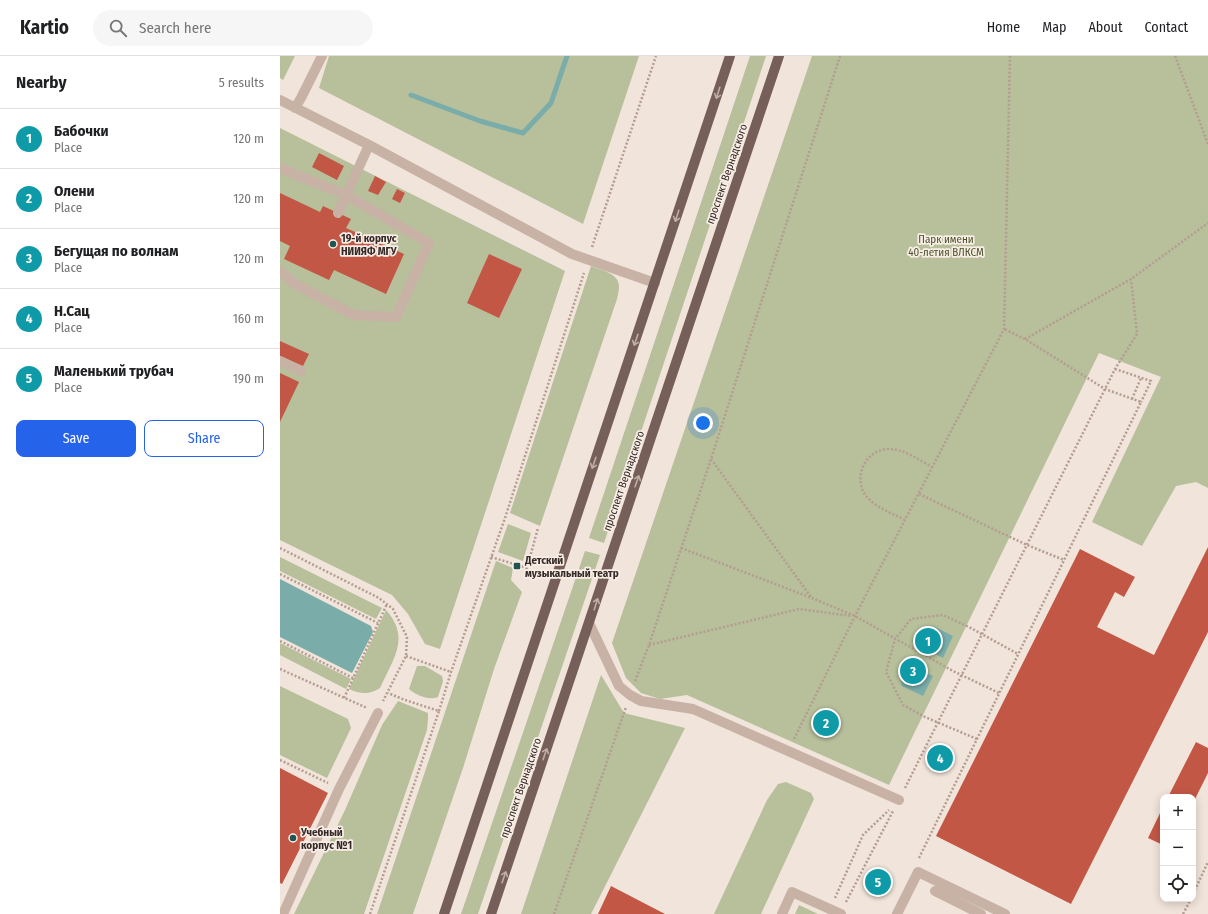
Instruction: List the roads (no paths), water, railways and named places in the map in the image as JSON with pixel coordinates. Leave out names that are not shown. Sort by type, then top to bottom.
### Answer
[{"type":"main road","points":[[444,914],[730,56]]},
{"type":"main road","name":"проспект Вернадского","points":[[492,914],[779,56]]},
{"type":"lane","points":[[295,108],[322,56]]},
{"type":"lane","points":[[280,100],[369,145],[572,254],[655,282]]},
{"type":"lane","points":[[338,212],[369,145]]},
{"type":"lane","points":[[280,168],[346,195],[429,243],[396,317],[354,315],[295,284],[280,271]]},
{"type":"lane","points":[[280,362],[301,371]]},
{"type":"lane","points":[[589,623],[619,686],[630,695],[641,701],[693,709],[898,800]]},
{"type":"lane","points":[[283,914],[339,789],[378,713]]},
{"type":"lane","points":[[897,914],[918,872],[1005,914]]},
{"type":"lane","points":[[935,891],[981,914]]},
{"type":"lane","points":[[782,914],[792,892],[841,914]]},
{"type":"water","points":[[280,579],[371,626],[373,632],[352,673],[280,637]]},
{"type":"water","points":[[933,626],[953,636],[943,658],[912,641],[920,630]]},
{"type":"water","points":[[904,662],[933,676],[923,696],[902,686],[901,674]]},
{"type":"waterway","points":[[411,95],[480,121],[523,133],[551,103],[567,56]]},
{"type":"place","name":"19-й корпус НИИЯФ МГУ","points":[[333,244]]},
{"type":"place","name":"Детский музыкальный театр","points":[[517,566]]},
{"type":"place","name":"Бабочки","points":[[928,641]]},
{"type":"place","name":"Бегущая по волнам","points":[[913,671]]},
{"type":"place","name":"Олени","points":[[826,723]]},
{"type":"place","name":"Н.Сац","points":[[940,758]]},
{"type":"place","name":"Учебный корпус №1","points":[[293,838]]},
{"type":"place","name":"Маленький трубач","points":[[878,882]]},
{"type":"park label","name":"Парк имени 40-летия ВЛКСМ","points":[[946,245]]}]
